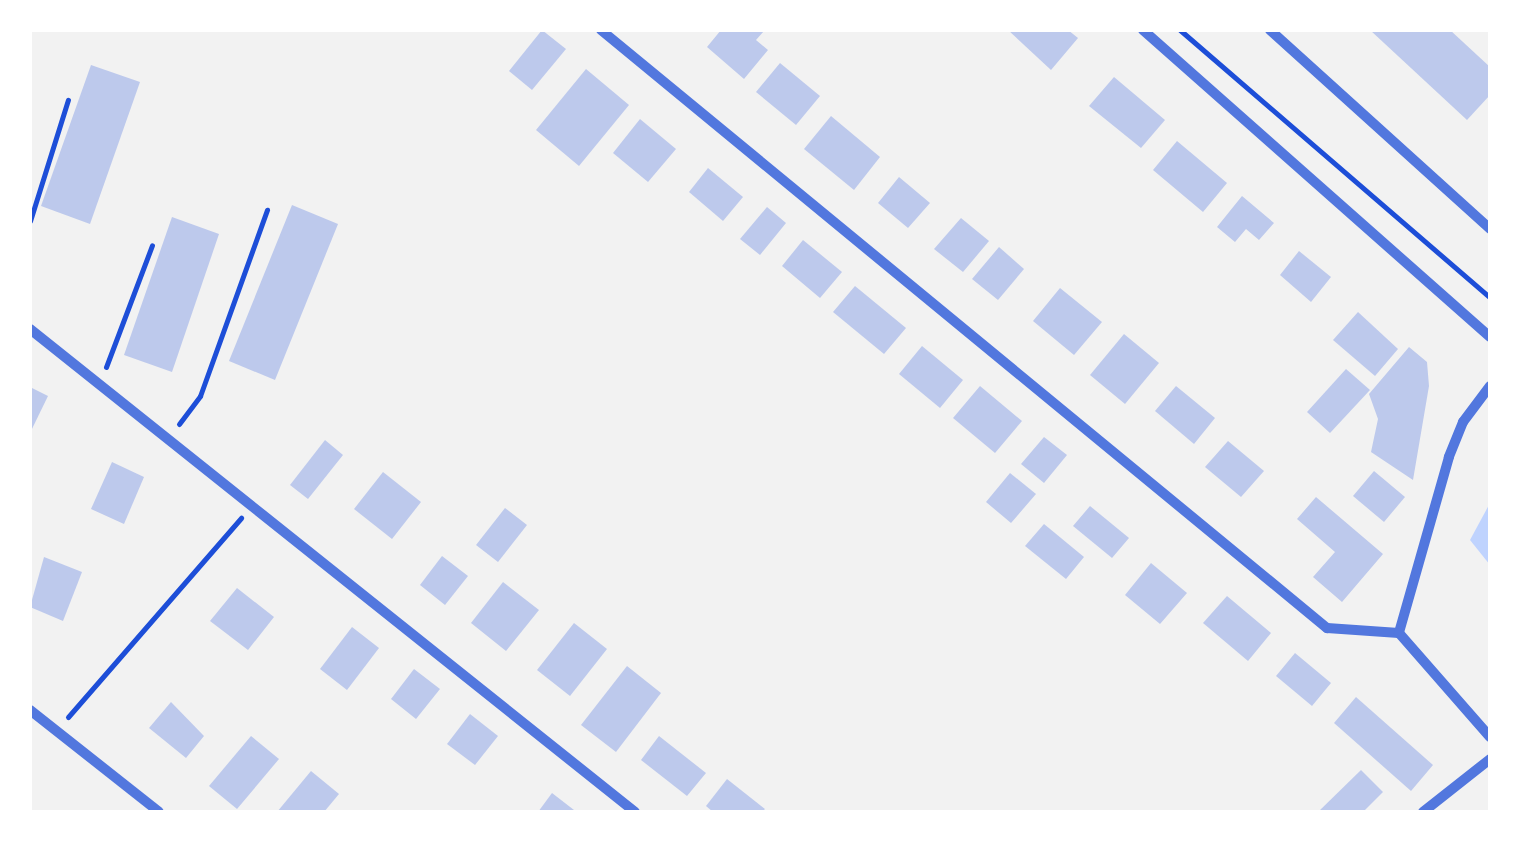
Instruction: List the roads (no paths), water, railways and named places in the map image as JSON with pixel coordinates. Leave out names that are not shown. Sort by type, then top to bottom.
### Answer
[{"type":"street","points":[[601,30],[1327,628],[1398,632],[1490,736]]},
{"type":"street","points":[[1143,30],[1490,337]]},
{"type":"street","points":[[1270,30],[1490,228]]},
{"type":"street","points":[[30,330],[635,812]]},
{"type":"street","points":[[1398,632],[1449,456],[1463,422],[1490,386]]},
{"type":"street","points":[[30,710],[160,812]]},
{"type":"street","points":[[1423,812],[1490,759]]},
{"type":"water","points":[[1490,503],[1490,565],[1470,540]]}]
